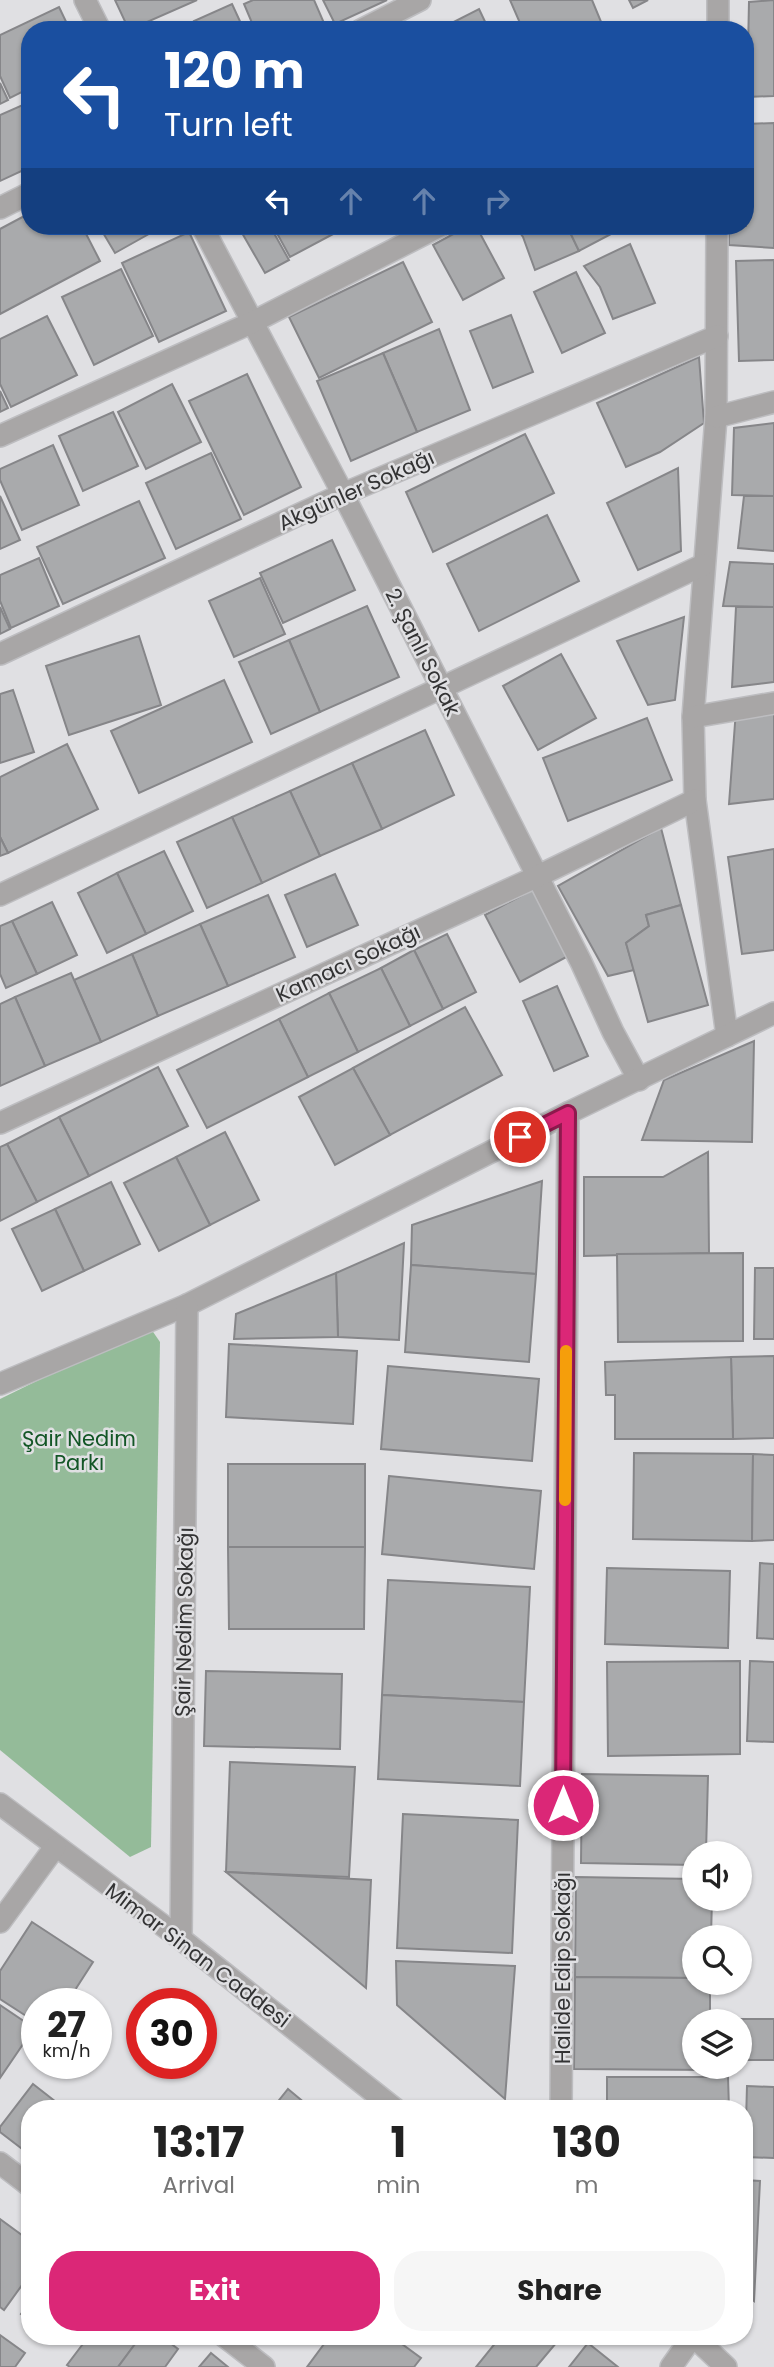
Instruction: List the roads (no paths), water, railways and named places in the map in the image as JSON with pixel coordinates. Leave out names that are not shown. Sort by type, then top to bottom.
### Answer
[{"type":"street","points":[[85,0],[96,21]]},
{"type":"street","points":[[379,21],[420,0]]},
{"type":"street","points":[[718,0],[718,21]]},
{"type":"street","points":[[0,208],[21,198]]},
{"type":"street","name":"2. Şanlı Sokak","points":[[207,235],[343,494],[639,1080]]},
{"type":"street","points":[[0,436],[253,322],[422,235]]},
{"type":"street","points":[[717,235],[716,417],[693,717],[695,800],[727,1036]]},
{"type":"street","name":"Akgünler Sokağı","points":[[0,654],[343,494],[717,336]]},
{"type":"street","points":[[716,417],[774,402]]},
{"type":"street","points":[[0,895],[703,565]]},
{"type":"street","points":[[693,717],[774,703]]},
{"type":"street","name":"Kamacı Sokağı","points":[[0,1123],[536,877],[695,800]]},
{"type":"street","points":[[2,1377],[187,1305],[568,1113],[774,1013]]},
{"type":"street","name":"Halide Edip Sokağı","points":[[561,2100],[568,1113]]},
{"type":"street","name":"Şair Nedim Sokağı","points":[[181,1939],[187,1305]]},
{"type":"street","name":"Mimar Sinan Caddesi","points":[[0,1804],[181,1939],[384,2100]]},
{"type":"street","points":[[0,1922],[55,1847]]},
{"type":"street","points":[[0,2163],[21,2179]]},
{"type":"street","points":[[236,2345],[264,2367]]},
{"type":"street","points":[[671,2367],[687,2345]]},
{"type":"street","points":[[703,2345],[726,2367]]},
{"type":"park label","name":"Şair Nedim Parkı","points":[[79,1450]]}]
